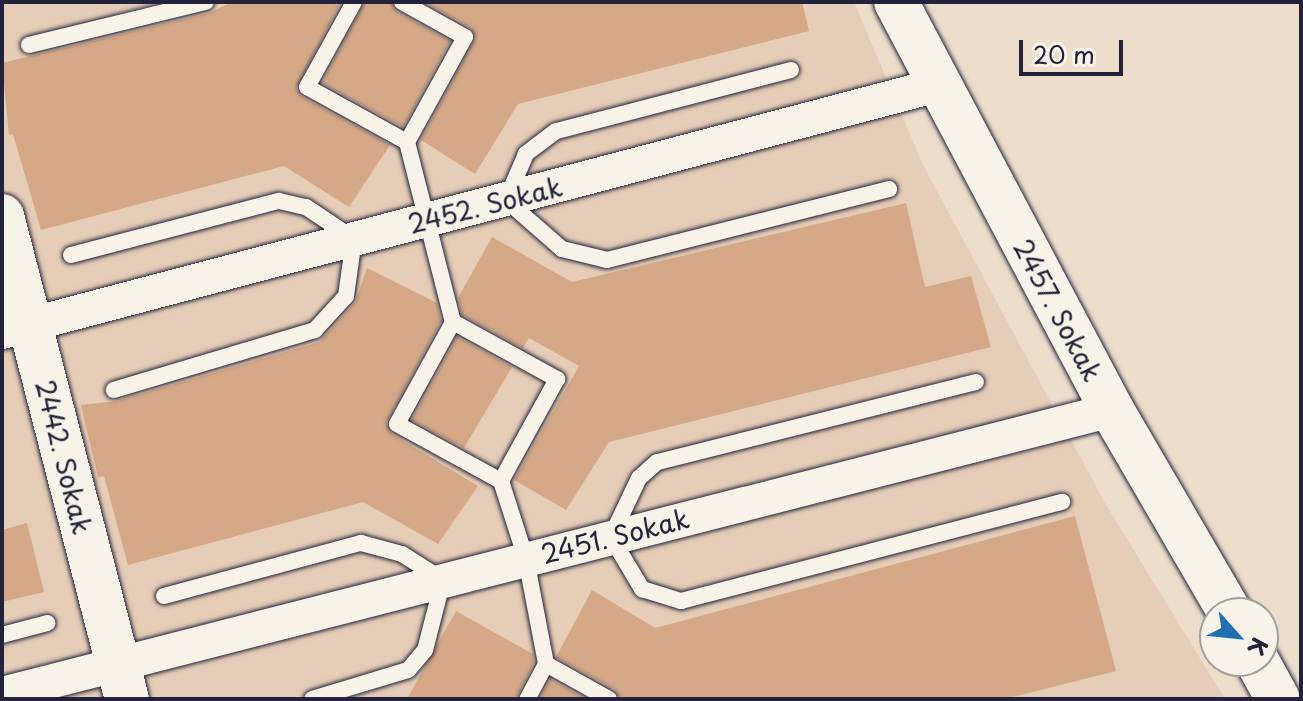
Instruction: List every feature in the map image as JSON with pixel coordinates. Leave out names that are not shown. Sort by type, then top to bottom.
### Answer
[{"type":"street","name":"2457. Sokak","points":[[896,2],[1112,410],[1221,597]]},
{"type":"street","name":"2452. Sokak","points":[[17,328],[938,85]]},
{"type":"street","name":"2442. Sokak","points":[[2,216],[17,328],[123,681]]},
{"type":"street","name":"2451. Sokak","points":[[2,694],[123,681],[443,580],[1112,410]]},
{"type":"street","points":[[1266,677],[1278,699]]},
{"type":"lane","points":[[29,45],[206,2]]},
{"type":"lane","points":[[354,2],[307,87],[407,142]]},
{"type":"lane","points":[[402,2],[465,37],[407,142],[453,322],[397,424],[501,481],[526,559],[546,664],[527,699]]},
{"type":"lane","points":[[791,70],[556,131],[526,154],[506,200],[562,249],[607,260],[889,189]]},
{"type":"lane","points":[[71,255],[279,201],[306,207],[354,239],[346,296],[315,330],[114,390]]},
{"type":"lane","points":[[453,322],[557,379],[501,481]]},
{"type":"lane","points":[[976,382],[657,462],[639,478],[611,537],[642,589],[681,601],[1062,502]]},
{"type":"lane","points":[[164,596],[361,543],[402,554],[443,580],[425,650],[408,670],[312,699]]},
{"type":"lane","points":[[2,635],[47,623]]},
{"type":"lane","points":[[546,664],[609,699]]},
{"type":"shaded area","points":[[2,2],[854,2],[923,165],[1105,503],[1199,657],[1199,677],[1212,677],[1225,699],[2,699]]},
{"type":"building","points":[[232,2],[341,2],[296,88],[302,97],[390,145],[349,207],[284,166],[41,230],[13,134],[9,135],[2,63],[209,13]]},
{"type":"building","points":[[365,2],[391,2],[397,12],[450,41],[403,127],[322,83]]},
{"type":"building","points":[[425,2],[802,2],[809,31],[518,104],[475,174],[421,140],[476,38],[470,27]]},
{"type":"building","points":[[906,203],[925,287],[971,276],[991,347],[609,442],[566,510],[514,480],[579,366],[529,338],[523,348],[462,315],[458,298],[492,237],[572,282]]},
{"type":"building","points":[[367,268],[437,303],[441,321],[386,423],[392,434],[478,486],[438,544],[363,502],[128,565],[104,476],[98,477],[81,405],[117,401],[319,342],[355,303]]},
{"type":"building","points":[[457,337],[512,367],[464,448],[412,420]]},
{"type":"building","points":[[1075,516],[1116,671],[1005,699],[620,699],[614,689],[556,657],[592,590],[655,628]]},
{"type":"building","points":[[27,523],[44,592],[2,602],[2,530]]},
{"type":"building","points":[[456,611],[533,654],[534,662],[516,699],[407,699]]},
{"type":"building","points":[[550,679],[586,699],[540,699]]}]
